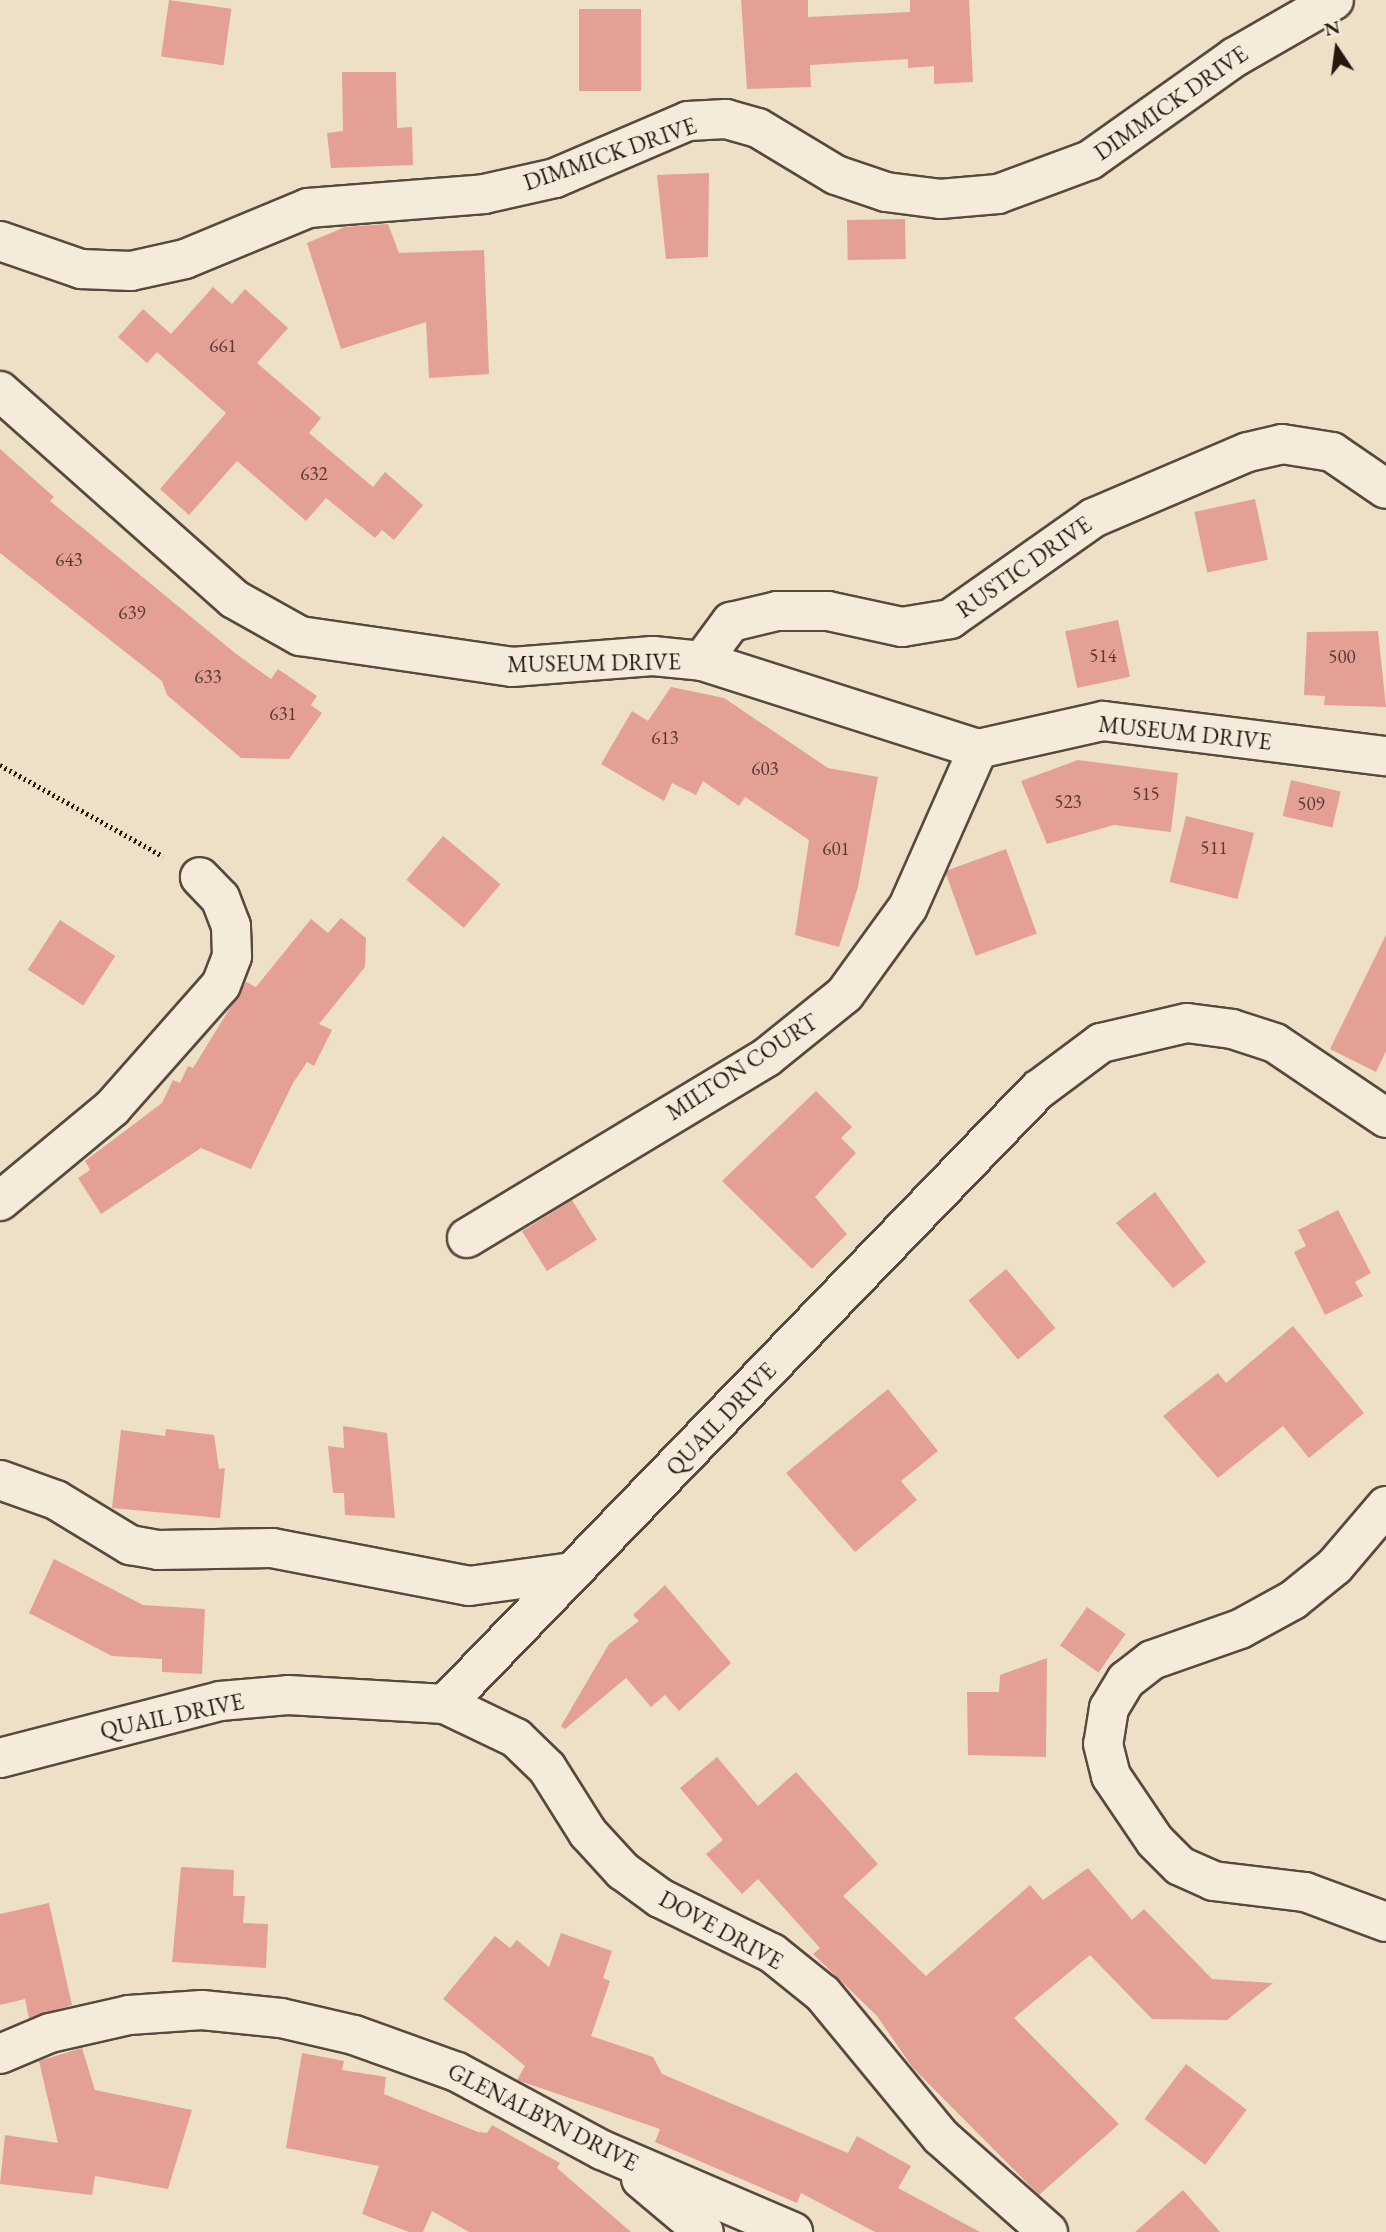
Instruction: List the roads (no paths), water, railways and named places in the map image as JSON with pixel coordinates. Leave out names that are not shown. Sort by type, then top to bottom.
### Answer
[{"type":"street","name":"DIMMICK DRIVE","points":[[0,241],[81,269],[131,271],[185,259],[308,208],[484,194],[555,177],[688,121],[726,119],[758,128],[836,175],[886,192],[940,199],[998,194],[1090,160],[1234,57],[1334,0]]},
{"type":"street","name":"MUSEUM DRIVE","points":[[0,391],[234,599],[300,636],[512,667],[653,656],[702,661],[978,749],[1102,721],[1386,756]]},
{"type":"street","name":"RUSTIC DRIVE","points":[[702,661],[731,622],[777,611],[828,611],[902,627],[950,619],[1093,518],[1248,452],[1282,444],[1332,452],[1386,489]]},
{"type":"street","name":"MILTON COURT","points":[[467,1238],[767,1057],[845,994],[908,907],[978,749]]},
{"type":"street","points":[[0,1201],[112,1108],[221,985],[232,956],[231,926],[220,898],[200,877]]},
{"type":"street","name":"QUAIL DRIVE","points":[[0,1758],[220,1702],[289,1695],[445,1704],[1065,1064],[1142,1029],[1187,1023],[1275,1043],[1386,1118]]},
{"type":"street","points":[[1346,1090],[1386,1107]]},
{"type":"street","points":[[0,1480],[56,1500],[130,1545],[158,1550],[272,1548],[469,1586],[572,1572]]},
{"type":"street","points":[[1386,1506],[1335,1566],[1293,1600],[1240,1629],[1152,1660],[1126,1680],[1109,1709],[1103,1744],[1111,1776],[1154,1841],[1180,1866],[1213,1881],[1305,1892],[1386,1923]]},
{"type":"street","name":"DOVE DRIVE","points":[[445,1704],[516,1738],[547,1768],[588,1833],[623,1871],[660,1898],[772,1953],[823,1994],[941,2137],[1048,2232]]},
{"type":"street","name":"GLENALBYN DRIVE","points":[[0,2054],[51,2033],[130,2015],[202,2010],[281,2018],[354,2035],[457,2072],[602,2150],[793,2232]]},
{"type":"street","points":[[602,2150],[704,2232]]}]
